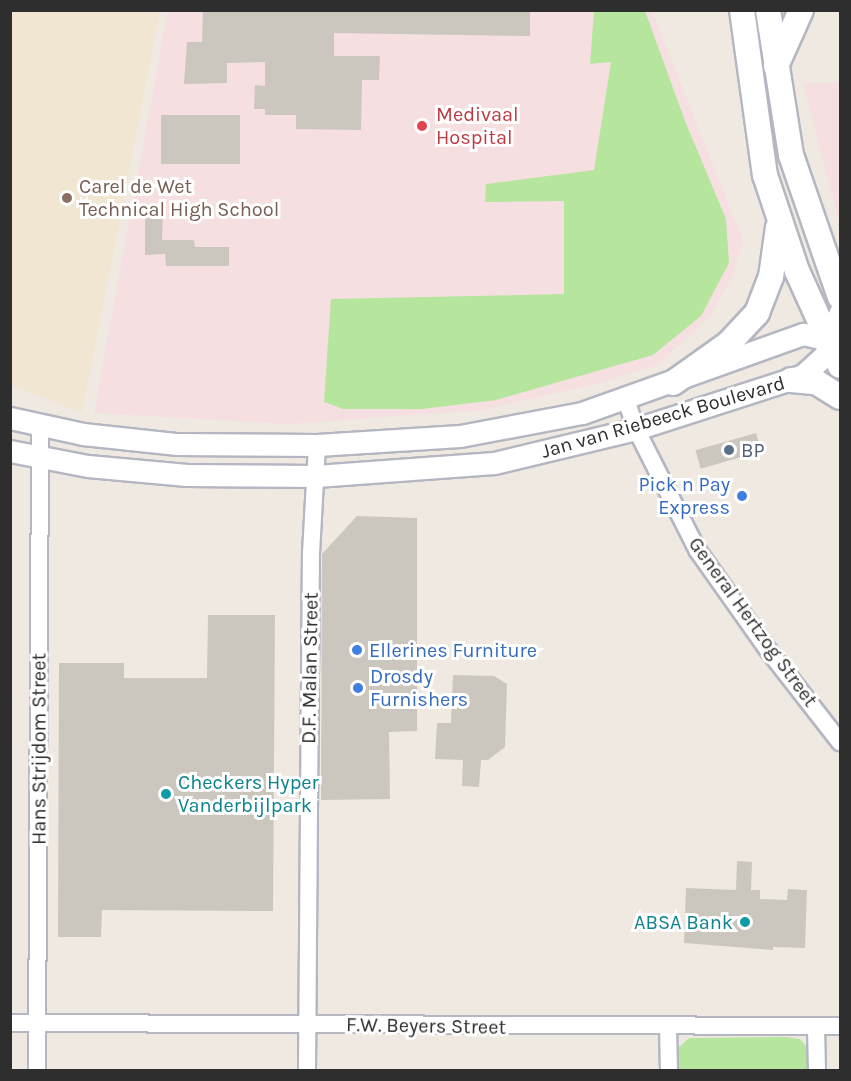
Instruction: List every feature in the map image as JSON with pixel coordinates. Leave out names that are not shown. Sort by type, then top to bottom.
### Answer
[{"type":"main road","points":[[742,10],[758,139],[778,221],[816,315],[836,341],[840,366]]},
{"type":"main road","points":[[768,10],[775,69],[791,155],[840,297]]},
{"type":"main road","points":[[775,69],[801,10]]},
{"type":"main road","points":[[673,383],[729,343],[757,313],[771,277],[778,221]]},
{"type":"main road","points":[[791,380],[816,382],[840,397]]},
{"type":"street","name":"Jan van Riebeeck Boulevard","points":[[10,451],[38,458],[187,475],[316,476],[494,463],[636,429],[791,380],[819,364],[836,341],[840,312]]},
{"type":"street","name":"Jan van Riebeeck Boulevard","points":[[10,418],[40,427],[177,444],[317,445],[460,436],[519,427],[627,399],[803,334],[836,341]]},
{"type":"street","name":"General Hertzog Street","points":[[627,399],[636,429],[699,551],[768,651],[840,742]]},
{"type":"street","name":"Hans Strijdom Street","points":[[37,1071],[38,458],[40,427]]},
{"type":"street","name":"D.F. Malan Street","points":[[307,1071],[317,445]]},
{"type":"street","name":"F.W. Beyers Street","points":[[10,1023],[840,1026]]},
{"type":"street","points":[[668,1027],[669,1071]]},
{"type":"street","points":[[816,1027],[817,1071]]},
{"type":"shaded area","name":"Carel de Wet Technical High School","points":[[10,11],[160,11],[82,413],[11,385]]},
{"type":"shaded area","name":"Medivaal Hospital","points":[[168,11],[652,11],[743,241],[732,277],[710,316],[658,365],[603,382],[484,410],[289,424],[94,413]]},
{"type":"shaded area","points":[[803,83],[840,83],[840,226]]},
{"type":"green space","points":[[594,11],[645,11],[685,121],[726,219],[729,263],[701,316],[653,355],[496,400],[422,409],[343,409],[324,402],[331,299],[564,294],[564,201],[485,202],[486,184],[594,170],[611,62],[590,64]]},
{"type":"green space","points":[[786,1037],[800,1039],[807,1047],[810,1070],[675,1070],[678,1048],[689,1038]]},
{"type":"building","points":[[203,10],[530,10],[530,36],[334,33],[334,56],[380,56],[379,80],[362,80],[361,130],[296,129],[296,115],[265,115],[265,109],[254,109],[255,85],[265,86],[265,62],[227,63],[227,83],[184,84],[187,42],[202,42]]},
{"type":"building","points":[[161,115],[240,115],[240,164],[161,164]]},
{"type":"building","points":[[163,207],[162,240],[194,240],[195,247],[229,247],[229,266],[166,266],[165,254],[145,255],[145,208]]},
{"type":"building","points":[[756,433],[761,451],[701,469],[695,450]]},
{"type":"building","points":[[357,516],[417,518],[417,731],[389,732],[390,799],[321,800],[322,554]]},
{"type":"building","name":"Checkers Hyper Vanderbijlpark","points":[[208,615],[275,615],[273,911],[102,910],[101,937],[58,937],[59,663],[124,663],[124,678],[207,678]]},
{"type":"building","points":[[453,675],[494,676],[507,684],[505,747],[488,760],[481,760],[479,787],[462,786],[463,760],[435,759],[437,723],[451,723]]},
{"type":"building","name":"ABSA Bank","points":[[737,861],[752,862],[751,890],[760,890],[760,899],[787,900],[788,889],[807,890],[805,948],[773,947],[773,950],[684,943],[686,888],[736,890]]},
{"type":"place","name":"Medivaal Hospital","points":[[422,126]]},
{"type":"place","name":"Carel de Wet Technical High School","points":[[67,198]]},
{"type":"place","name":"BP","points":[[729,450]]},
{"type":"place","name":"Pick n Pay Express","points":[[742,496]]},
{"type":"place","name":"Ellerines Furniture","points":[[357,650]]},
{"type":"place","name":"Drosdy Furnishers","points":[[358,688]]},
{"type":"place","name":"Checkers Hyper Vanderbijlpark","points":[[166,794]]},
{"type":"place","name":"ABSA Bank","points":[[745,922]]}]
